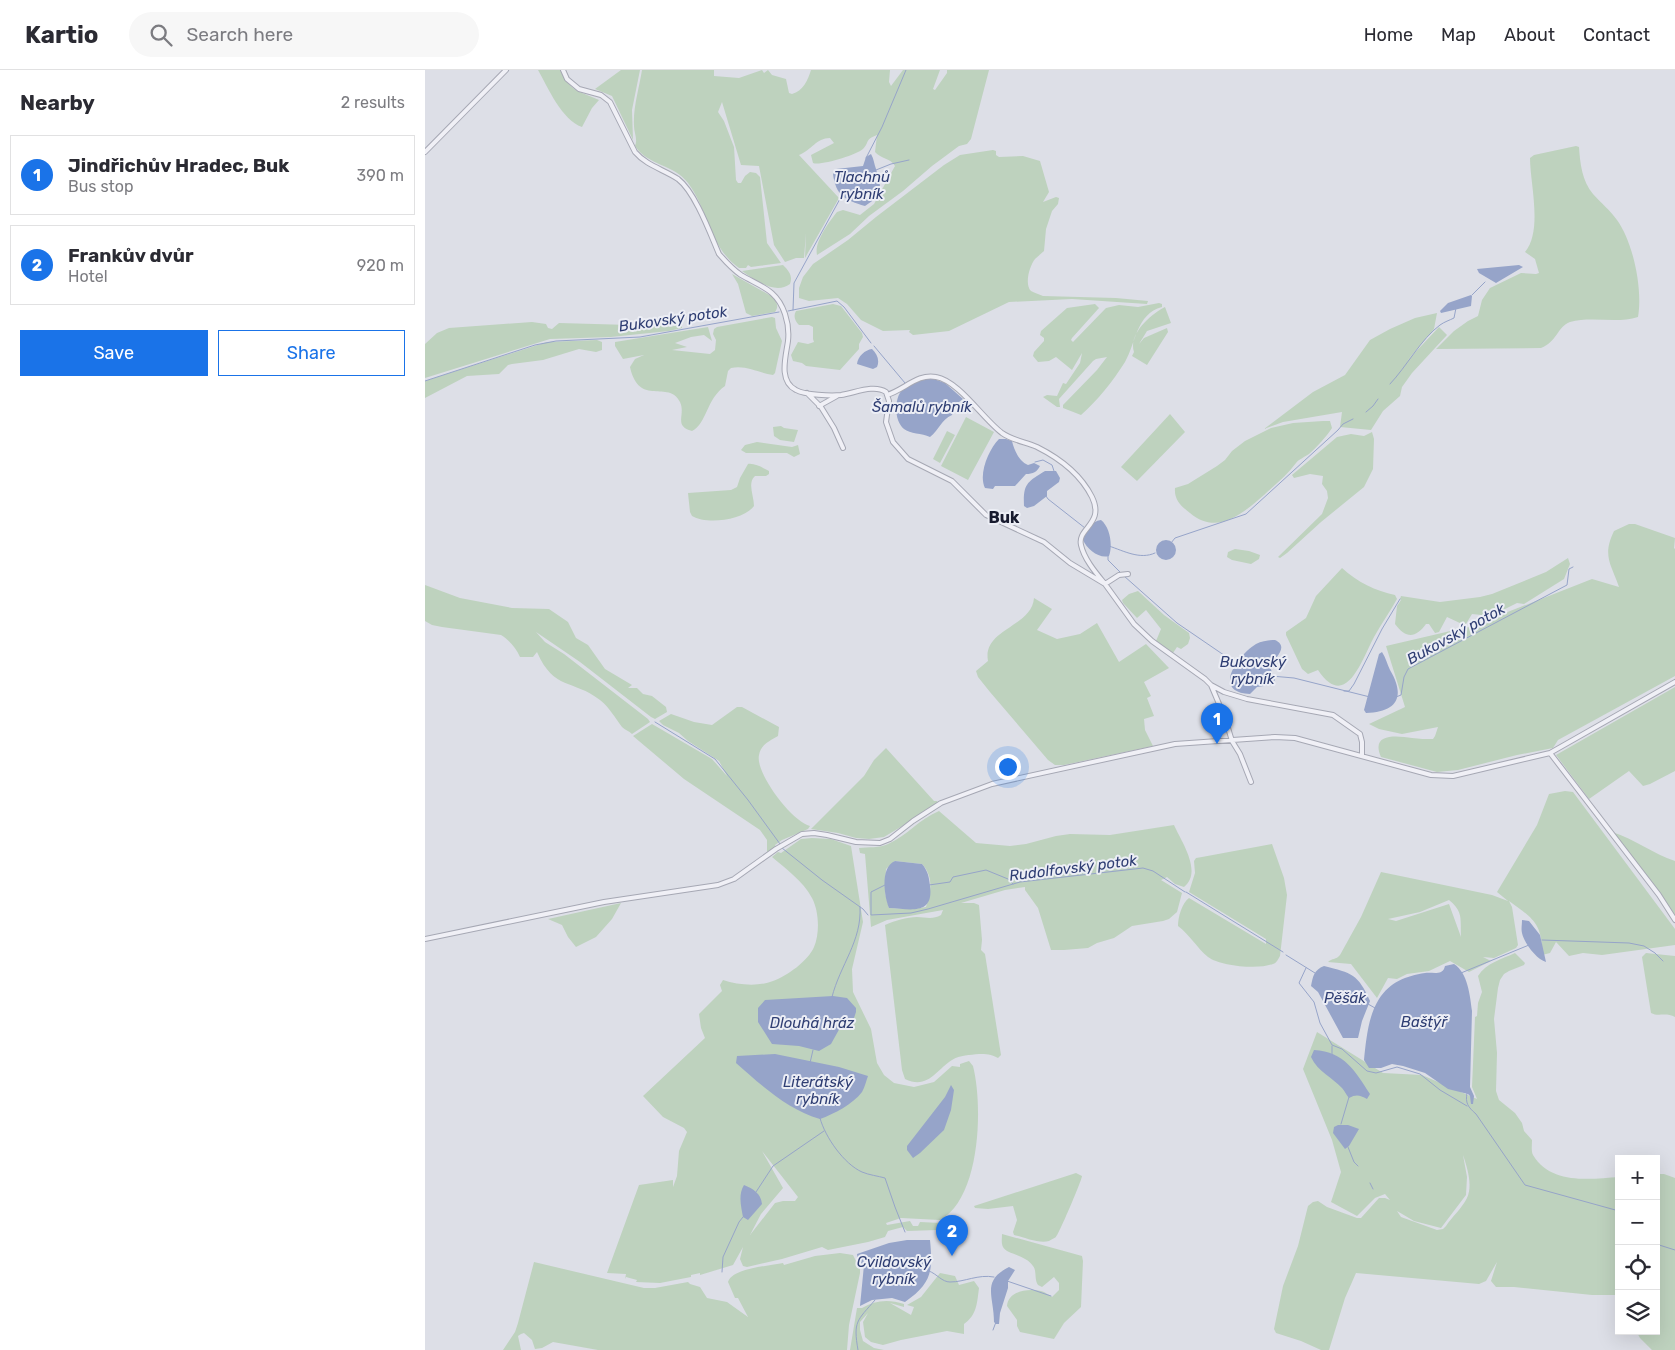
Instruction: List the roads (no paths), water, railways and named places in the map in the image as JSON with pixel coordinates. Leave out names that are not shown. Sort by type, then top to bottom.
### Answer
[{"type":"street","points":[[425,152],[506,70]]},
{"type":"street","points":[[563,70],[567,79],[579,89],[601,96],[610,102],[635,152],[641,159],[677,178],[688,189],[719,254],[726,263],[740,274],[769,290],[779,300],[788,330],[785,359],[786,377],[791,387],[807,393],[839,395],[876,388],[883,390],[889,402],[886,422],[893,442],[904,455],[916,464],[953,481],[986,515],[1044,542],[1070,563],[1105,584]]},
{"type":"street","points":[[887,395],[926,376],[942,378],[965,396],[1001,433],[1037,448],[1073,470],[1091,495],[1096,506],[1096,515],[1082,538],[1081,544],[1094,570],[1134,624],[1152,641],[1211,686],[1224,692],[1247,699],[1333,715],[1360,734],[1362,756]]},
{"type":"street","points":[[807,393],[819,406],[834,428],[843,448]]},
{"type":"street","points":[[819,406],[839,395]]},
{"type":"street","points":[[1105,584],[1120,575],[1127,574]]},
{"type":"street","points":[[425,939],[604,902],[718,885],[734,879],[776,849],[802,834],[814,833],[856,842],[880,843],[890,839],[941,802],[991,784],[1175,744],[1275,737],[1295,738],[1441,776],[1453,776],[1550,753],[1675,682]]},
{"type":"street","points":[[1211,686],[1225,718],[1232,741],[1240,754],[1251,782]]},
{"type":"street","points":[[1550,753],[1659,895],[1675,920]]},
{"type":"water","name":"Tlachnů rybník","points":[[871,154],[880,190],[876,198],[865,206],[852,202],[839,192],[833,174],[836,169],[863,166],[866,157]]},
{"type":"water","points":[[1519,265],[1523,267],[1496,283],[1479,273],[1477,269]]},
{"type":"water","points":[[1471,295],[1471,306],[1441,313],[1440,311],[1448,303]]},
{"type":"water","points":[[872,349],[877,357],[877,367],[873,369],[857,364],[862,354]]},
{"type":"water","name":"Šamalů rybník","points":[[931,378],[945,383],[963,399],[955,405],[952,415],[930,437],[904,429],[898,421],[896,404],[902,390],[912,384]]},
{"type":"water","points":[[999,439],[1012,441],[1017,455],[1028,465],[1034,463],[1040,466],[1035,472],[1026,474],[1015,486],[995,486],[993,489],[985,488],[983,476],[986,462],[995,443]]},
{"type":"water","points":[[1045,471],[1056,471],[1060,478],[1059,482],[1047,491],[1047,496],[1034,506],[1027,508],[1024,506],[1025,488],[1030,481]]},
{"type":"water","points":[[1101,520],[1107,527],[1110,537],[1111,547],[1109,556],[1105,557],[1087,547],[1083,540],[1087,530],[1097,521]]},
{"type":"water","points":[[1162,540],[1170,540],[1176,546],[1176,554],[1170,560],[1162,560],[1156,554],[1156,546]]},
{"type":"water","name":"Bukovský rybník","points":[[1275,640],[1281,646],[1281,649],[1270,667],[1275,680],[1271,685],[1257,687],[1250,694],[1238,692],[1232,687],[1230,680],[1236,664],[1256,644]]},
{"type":"water","points":[[1382,652],[1395,680],[1398,695],[1396,701],[1385,710],[1366,713],[1364,710],[1379,654]]},
{"type":"water","points":[[895,861],[922,864],[927,872],[930,896],[928,902],[919,909],[889,908],[885,889],[885,875],[890,864]]},
{"type":"water","points":[[1522,920],[1529,921],[1540,935],[1546,962],[1535,955],[1525,941],[1522,931]]},
{"type":"water","name":"Baštýř","points":[[1454,964],[1459,968],[1465,979],[1472,1011],[1470,1087],[1474,1096],[1473,1104],[1471,1104],[1468,1094],[1448,1089],[1425,1073],[1392,1064],[1381,1068],[1369,1068],[1364,1060],[1370,1021],[1375,1006],[1383,993],[1393,984],[1405,978],[1425,973],[1439,973],[1445,966]]},
{"type":"water","name":"Pěšák","points":[[1324,966],[1353,976],[1362,985],[1370,1001],[1358,1038],[1343,1038],[1318,992],[1311,986],[1312,979],[1318,969]]},
{"type":"water","name":"Dlouhá hráz","points":[[833,996],[847,998],[856,1008],[856,1012],[854,1018],[841,1026],[831,1044],[819,1051],[799,1046],[772,1044],[758,1022],[758,1008],[765,1000]]},
{"type":"water","points":[[1314,1050],[1334,1054],[1348,1064],[1370,1094],[1367,1099],[1358,1096],[1349,1098],[1342,1088],[1314,1062],[1311,1057]]},
{"type":"water","name":"Literátský rybník","points":[[775,1054],[839,1067],[868,1076],[862,1092],[854,1101],[820,1119],[797,1110],[786,1103],[736,1063],[737,1056]]},
{"type":"water","points":[[951,1085],[954,1090],[951,1110],[944,1130],[913,1158],[907,1150],[907,1146],[945,1097]]},
{"type":"water","points":[[1348,1125],[1359,1129],[1349,1146],[1345,1149],[1333,1133],[1334,1127]]},
{"type":"water","points":[[744,1185],[758,1194],[762,1204],[748,1220],[743,1217],[741,1205],[741,1193]]},
{"type":"water","name":"Cvildovský rybník","points":[[907,1240],[930,1240],[931,1268],[926,1282],[921,1289],[905,1302],[892,1298],[872,1300],[860,1306],[864,1265],[858,1261],[857,1254],[889,1243]]},
{"type":"water","points":[[1009,1267],[1015,1270],[1008,1281],[999,1324],[996,1324],[994,1322],[991,1297],[992,1284],[1000,1272]]},
{"type":"waterway","points":[[866,158],[882,127],[906,70]]},
{"type":"waterway","points":[[876,170],[909,160]]},
{"type":"waterway","points":[[793,310],[794,283],[841,197]]},
{"type":"waterway","points":[[1472,295],[1485,282]]},
{"type":"waterway","name":"Bukovský potok","points":[[788,311],[837,301],[844,307],[871,343]]},
{"type":"waterway","points":[[1390,384],[1433,331],[1454,318],[1456,308]]},
{"type":"waterway","name":"Bukovský potok","points":[[425,381],[535,345],[556,341],[640,337],[779,312]]},
{"type":"waterway","name":"Bukovský potok","points":[[874,346],[905,383]]},
{"type":"waterway","points":[[1366,412],[1378,399]]},
{"type":"waterway","points":[[1171,543],[1175,538],[1246,514],[1343,424],[1353,419]]},
{"type":"waterway","name":"Bukovský potok","points":[[1035,462],[1043,460],[1052,465],[1054,471]]},
{"type":"waterway","name":"Bukovský potok","points":[[1046,496],[1085,528]]},
{"type":"waterway","points":[[1109,546],[1144,556],[1155,553]]},
{"type":"waterway","name":"Bukovský potok","points":[[1108,555],[1108,560],[1121,573]]},
{"type":"waterway","name":"Bukovský potok","points":[[1396,697],[1401,695],[1404,677],[1408,669],[1567,585],[1569,569],[1573,567]]},
{"type":"waterway","name":"Bukovský potok","points":[[1124,576],[1177,623],[1237,664]]},
{"type":"waterway","points":[[1344,691],[1349,691],[1354,684],[1382,629],[1400,599]]},
{"type":"waterway","name":"Bukovský potok","points":[[1271,676],[1294,678],[1370,697]]},
{"type":"waterway","name":"Rudolfovský potok","points":[[655,722],[715,759],[780,844]]},
{"type":"waterway","name":"Rudolfovský potok","points":[[782,848],[863,909],[868,915]]},
{"type":"waterway","name":"Rudolfovský potok","points":[[885,885],[871,892],[871,915],[911,913],[1020,882],[1143,868],[1153,871],[1185,892]]},
{"type":"waterway","points":[[929,885],[950,882],[953,877],[986,870],[1008,879],[1013,884]]},
{"type":"waterway","name":"Rudolfovský potok","points":[[1186,892],[1283,952]]},
{"type":"waterway","points":[[832,997],[858,931],[860,907]]},
{"type":"waterway","points":[[1542,940],[1629,943],[1644,946],[1663,961]]},
{"type":"waterway","points":[[1461,973],[1529,945]]},
{"type":"waterway","name":"Rudolfovský potok","points":[[1286,955],[1315,973]]},
{"type":"waterway","points":[[1306,968],[1299,983],[1314,1002],[1320,1023],[1332,1045],[1342,1049],[1367,1071],[1376,1073],[1397,1067],[1420,1074],[1440,1090],[1467,1106]]},
{"type":"waterway","name":"Rudolfovský potok","points":[[1368,1004],[1375,1008]]},
{"type":"waterway","points":[[1332,1046],[1332,1055]]},
{"type":"waterway","points":[[810,1063],[813,1050]]},
{"type":"waterway","name":"Rudolfovský potok","points":[[1467,1093],[1466,1100],[1469,1107],[1476,1114],[1525,1185],[1615,1210]]},
{"type":"waterway","points":[[1341,1124],[1349,1097]]},
{"type":"waterway","points":[[820,1118],[826,1133],[836,1149],[849,1163],[862,1172],[885,1178],[905,1232]]},
{"type":"waterway","points":[[756,1192],[773,1166],[824,1131]]},
{"type":"waterway","points":[[1348,1147],[1354,1162],[1358,1166]]},
{"type":"waterway","points":[[1370,1183],[1373,1189]]},
{"type":"waterway","points":[[722,1272],[723,1257],[743,1217]]},
{"type":"waterway","name":"Rudolfovský potok","points":[[1659,1245],[1675,1250]]},
{"type":"waterway","points":[[929,1271],[944,1281],[950,1282],[988,1276],[994,1277]]},
{"type":"waterway","points":[[1007,1281],[1051,1296]]},
{"type":"waterway","points":[[858,1350],[856,1327],[860,1317],[875,1300]]},
{"type":"waterway","points":[[993,1330],[996,1322]]},
{"type":"place","name":"Jindřichův Hradec, Buk","points":[[1217,744]]},
{"type":"place","name":"Frankův dvůr","points":[[952,1256]]},
{"type":"district","name":"Buk","points":[[1004,517]]}]
